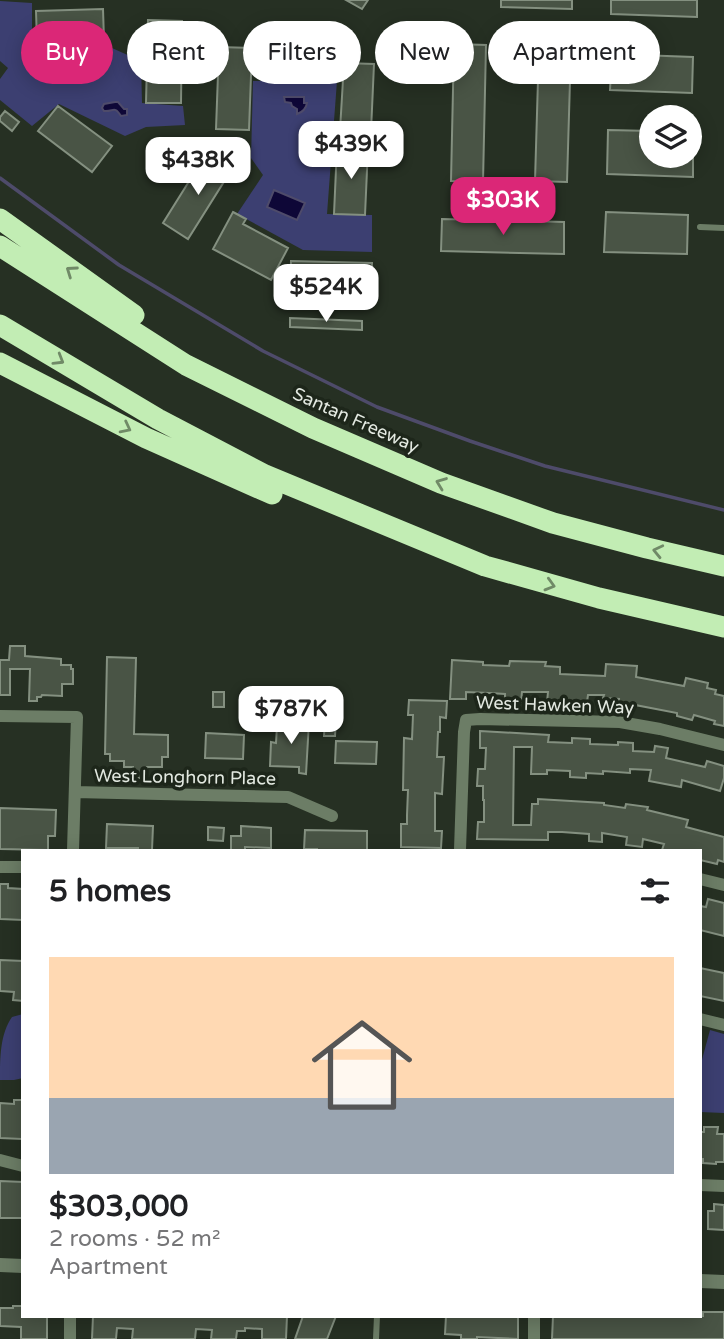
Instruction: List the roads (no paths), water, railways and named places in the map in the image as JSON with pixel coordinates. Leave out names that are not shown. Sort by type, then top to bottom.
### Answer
[{"type":"highway","points":[[0,219],[170,340],[313,428]]},
{"type":"highway","name":"Santan Freeway","points":[[0,246],[186,365],[313,428],[440,483],[553,523],[724,566]]},
{"type":"highway","points":[[0,325],[158,419],[265,475],[485,566]]},
{"type":"highway","points":[[0,363],[146,438],[279,497],[485,566],[599,598],[724,627]]},
{"type":"street","points":[[0,716],[77,717],[73,849]]},
{"type":"street","name":"West Hawken Way","points":[[460,849],[466,720],[620,722],[660,729],[724,746]]},
{"type":"street","name":"West Longhorn Place","points":[[75,792],[288,797],[332,816]]},
{"type":"street","points":[[0,867],[21,867]]},
{"type":"street","points":[[702,880],[724,885]]},
{"type":"street","points":[[702,1020],[724,1025]]},
{"type":"street","points":[[3,1160],[21,1156]]},
{"type":"street","points":[[3,1160],[21,1165]]},
{"type":"street","points":[[702,1185],[724,1186]]},
{"type":"street","points":[[0,1265],[21,1266]]},
{"type":"street","points":[[702,1282],[724,1282]]},
{"type":"street","points":[[70,1318],[70,1339]]},
{"type":"street","points":[[534,1318],[534,1339]]},
{"type":"lane","points":[[700,227],[724,228]]},
{"type":"lane","points":[[376,1339],[377,1318]]},
{"type":"waterway","points":[[0,178],[119,265],[263,351],[377,407],[545,466],[724,510]]}]
